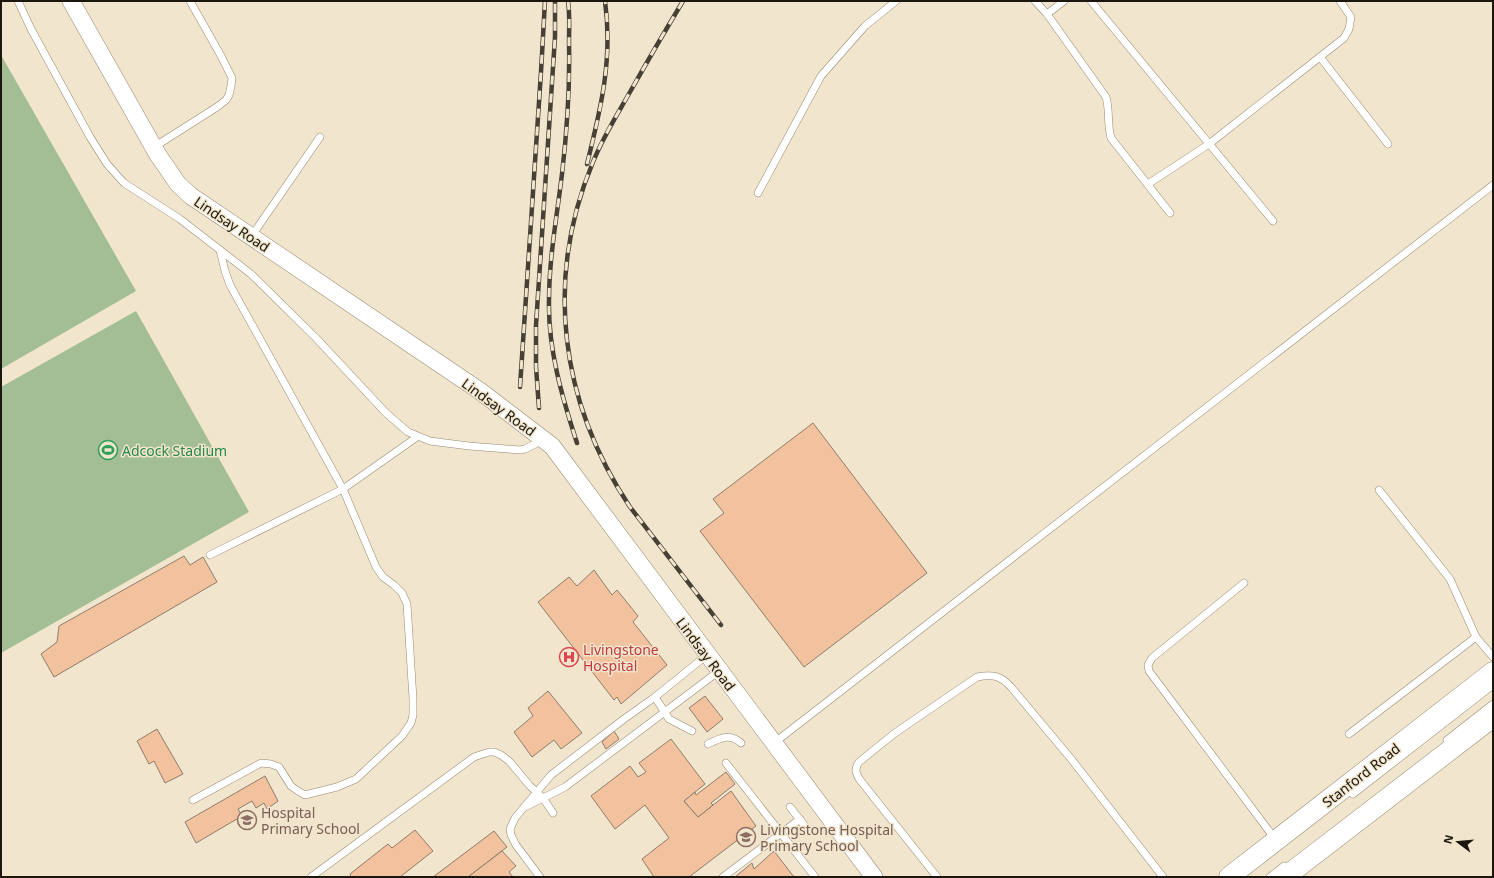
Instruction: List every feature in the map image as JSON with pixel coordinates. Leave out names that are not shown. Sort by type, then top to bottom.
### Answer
[{"type":"main road","name":"Stanford Road","points":[[1229,877],[1493,672]]},
{"type":"main road","points":[[1287,870],[1493,717]]},
{"type":"street","name":"Lindsay Road","points":[[71,1],[154,147],[174,179],[191,196],[480,391],[552,446],[874,877]]},
{"type":"lane","points":[[18,1],[35,36],[83,124],[107,164],[124,182],[180,219],[256,279],[316,338],[396,423],[417,436],[438,442],[513,450],[525,449],[544,440]]},
{"type":"lane","points":[[154,147],[217,108],[226,100],[232,86],[232,78],[190,1]]},
{"type":"lane","points":[[758,193],[821,76],[865,26],[896,1]]},
{"type":"lane","points":[[1035,1],[1047,14],[1106,97],[1108,106],[1108,128],[1111,138],[1170,213]]},
{"type":"lane","points":[[1047,14],[1064,1]]},
{"type":"lane","points":[[1091,1],[1273,221]]},
{"type":"lane","points":[[1148,184],[1209,144],[1344,38],[1349,28],[1351,18],[1340,1]]},
{"type":"lane","points":[[1320,57],[1388,144]]},
{"type":"lane","points":[[251,237],[320,137]]},
{"type":"lane","points":[[774,744],[1493,185]]},
{"type":"lane","points":[[193,800],[261,763],[279,767],[291,786],[298,792],[305,795],[337,787],[356,779],[402,736],[411,723],[414,699],[407,604],[402,593],[383,577],[376,567],[343,489],[230,285],[220,250]]},
{"type":"lane","points":[[210,555],[343,489],[417,436]]},
{"type":"lane","points":[[1379,490],[1450,579],[1476,637],[1493,657]]},
{"type":"lane","points":[[1244,583],[1152,658],[1148,666],[1149,671],[1276,841]]},
{"type":"lane","points":[[1349,734],[1476,637]]},
{"type":"lane","points":[[540,877],[516,845],[511,835],[510,829],[512,823],[523,808],[551,775],[624,719],[655,698],[707,655]]},
{"type":"lane","points":[[523,808],[565,787],[719,671]]},
{"type":"lane","points":[[937,877],[860,780],[856,773],[856,766],[901,729],[977,677],[987,675],[1004,679],[1072,760],[1163,877]]},
{"type":"lane","points":[[1344,800],[1493,685]]},
{"type":"lane","points":[[655,698],[664,712],[674,722],[692,731]]},
{"type":"lane","points":[[1439,746],[1493,704]]},
{"type":"lane","points":[[708,744],[725,736],[733,737],[741,743]]},
{"type":"lane","points":[[311,877],[474,757],[489,752],[494,752],[501,755],[509,761],[543,798],[553,813]]},
{"type":"lane","points":[[726,763],[815,877]]},
{"type":"lane","points":[[790,807],[808,830]]},
{"type":"lane","points":[[723,877],[800,819]]},
{"type":"lane","points":[[1270,877],[1287,870]]},
{"type":"green space","points":[[1,55],[136,291],[1,369]]},
{"type":"green space","name":"Adcock Stadium","points":[[136,311],[249,512],[1,653],[1,387]]},
{"type":"building","points":[[813,423],[927,573],[804,667],[700,531],[724,513],[713,499]]},
{"type":"building","points":[[184,556],[190,565],[203,557],[217,582],[54,677],[41,654],[57,642],[59,626]]},
{"type":"building","points":[[594,570],[612,595],[617,590],[638,616],[633,622],[667,665],[621,704],[617,697],[614,700],[538,602],[569,577],[577,586]]},
{"type":"building","points":[[548,691],[582,733],[561,749],[554,740],[532,757],[514,732],[533,716],[528,708]]},
{"type":"building","points":[[705,696],[723,719],[707,732],[689,708]]},
{"type":"building","points":[[157,729],[183,774],[165,783],[154,761],[149,764],[137,741]]},
{"type":"building","points":[[614,731],[619,739],[606,749],[602,742]]},
{"type":"building","points":[[671,739],[705,784],[684,801],[698,817],[731,791],[756,826],[689,877],[654,877],[642,859],[669,838],[645,805],[615,829],[591,796],[630,766],[638,777],[646,772],[639,763]]},
{"type":"building","points":[[726,772],[735,784],[711,803],[713,805],[698,817],[684,801],[695,792],[696,795]]},
{"type":"building","points":[[265,776],[278,801],[267,809],[264,803],[256,808],[252,801],[238,809],[242,816],[196,843],[185,822]]},
{"type":"building","points":[[415,830],[433,851],[400,877],[351,877],[350,874],[388,844],[392,848]]},
{"type":"building","points":[[494,831],[507,847],[468,877],[433,877]]},
{"type":"building","points":[[502,851],[516,866],[509,872],[513,877],[468,877]]},
{"type":"building","points":[[774,851],[794,877],[735,877],[752,863],[754,869]]},
{"type":"railway","points":[[520,387],[545,1]]},
{"type":"railway","points":[[539,408],[536,367],[536,325],[555,37],[555,1]]},
{"type":"railway","points":[[568,1],[568,109],[564,158],[550,269],[549,319],[553,355],[557,373],[577,443]]},
{"type":"railway","points":[[587,164],[601,103],[607,63],[608,43],[605,1]]},
{"type":"railway","points":[[683,1],[649,58],[606,135],[593,162],[578,206],[568,250],[565,295],[567,339],[575,383],[588,425],[606,467],[630,507],[721,625]]},
{"type":"place","name":"Adcock Stadium","points":[[108,450]]},
{"type":"place","name":"Livingstone Hospital","points":[[569,657]]},
{"type":"place","name":"Hospital Primary School","points":[[247,820]]},
{"type":"place","name":"Livingstone Hospital Primary School","points":[[746,837]]}]
